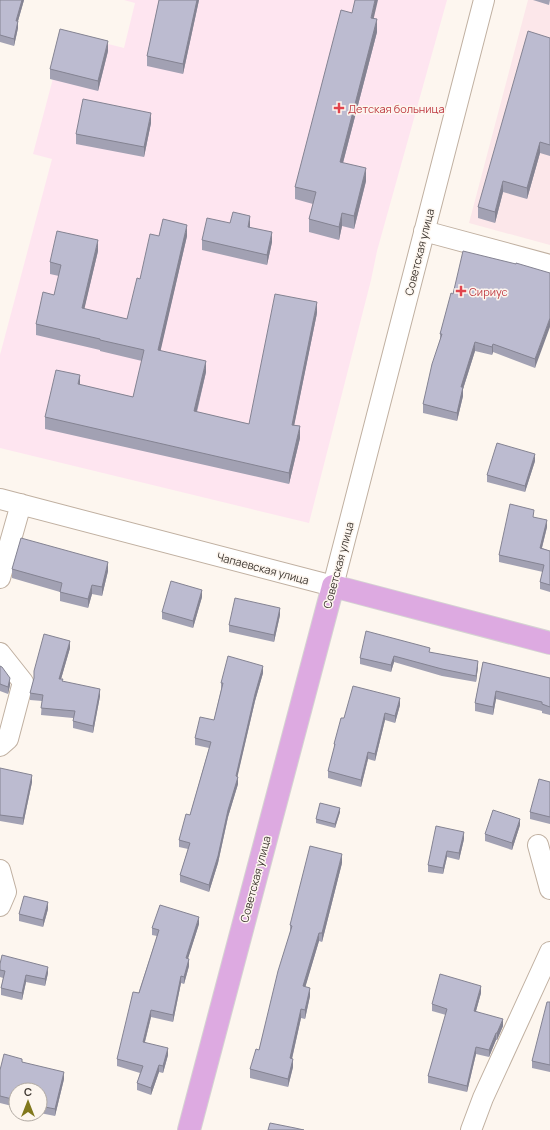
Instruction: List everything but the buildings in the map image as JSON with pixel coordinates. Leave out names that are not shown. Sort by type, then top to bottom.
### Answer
[{"type":"main road","name":"Чапаевская улица","points":[[332,586],[550,643]]},
{"type":"main road","name":"Советская улица","points":[[189,1130],[332,586]]},
{"type":"street","name":"Советская улица","points":[[332,586],[484,0]]},
{"type":"street","points":[[424,232],[550,265]]},
{"type":"street","name":"Чапаевская улица","points":[[0,499],[332,586]]},
{"type":"street","points":[[0,578],[21,504]]},
{"type":"street","points":[[0,653],[23,682],[8,739],[0,746]]},
{"type":"street","points":[[538,845],[550,889]]},
{"type":"street","points":[[0,870],[6,892],[0,906]]},
{"type":"street","points":[[471,1130],[483,1098],[550,952]]},
{"type":"shaded area","points":[[124,0],[447,0],[377,251],[371,280],[309,523],[0,448],[0,355],[52,159],[33,154],[65,33],[124,48],[135,3]]},
{"type":"shaded area","points":[[528,0],[550,0],[550,245],[469,223]]},
{"type":"place","name":"Детская больница","points":[[339,108]]},
{"type":"place","name":"Сириус","points":[[461,291]]}]
